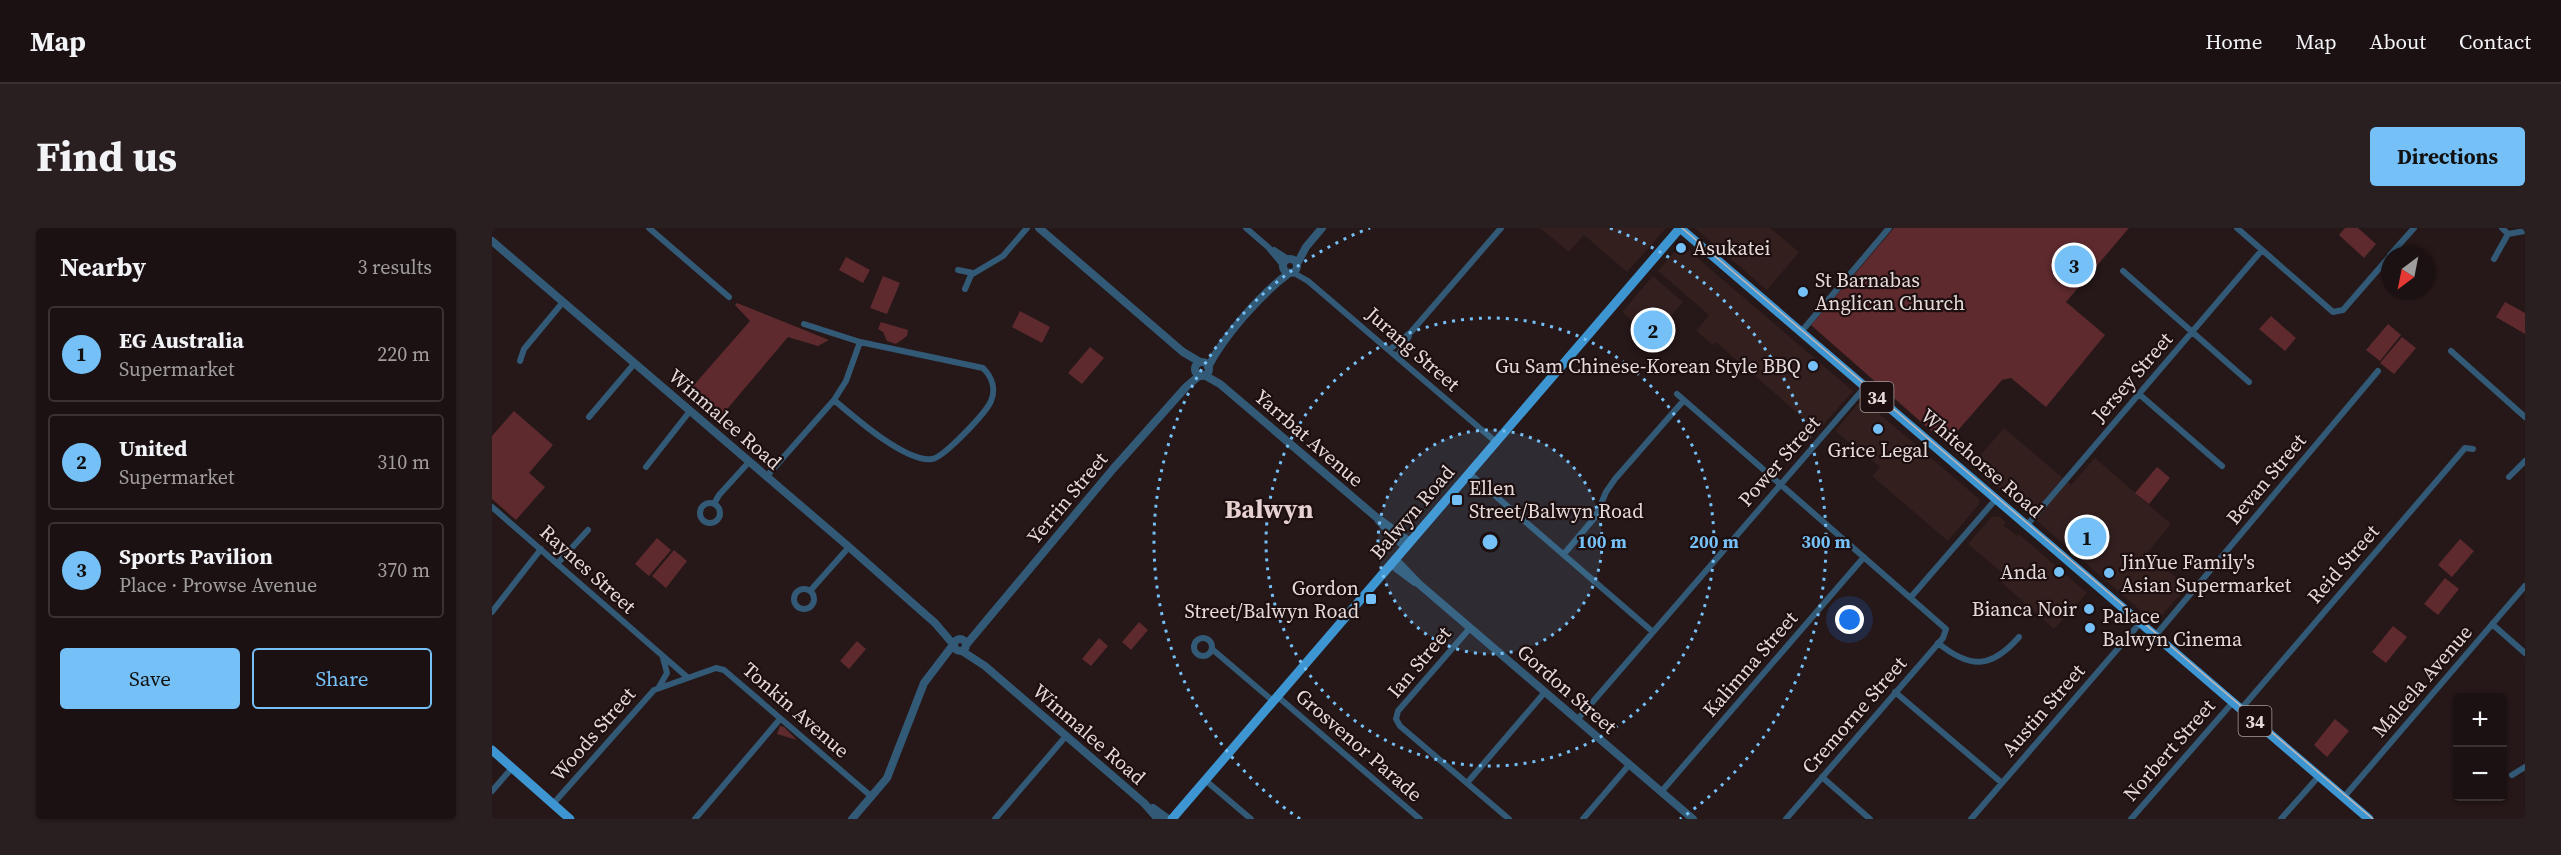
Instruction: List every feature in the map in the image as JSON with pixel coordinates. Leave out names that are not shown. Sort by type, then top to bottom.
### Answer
[{"type":"main road","name":"Whitehorse Road","points":[[1680,228],[2369,819]]},
{"type":"main road","name":"Balwyn Road","points":[[1170,819],[1680,228]]},
{"type":"main road","points":[[492,750],[570,819]]},
{"type":"street","points":[[649,228],[729,297]]},
{"type":"street","points":[[965,289],[973,273],[1003,256],[1027,228]]},
{"type":"street","name":"Yarrbat Avenue","points":[[1039,228],[1408,544]]},
{"type":"street","name":"Jurang Street","points":[[1246,228],[1496,442]]},
{"type":"street","name":"Yerrin Street","points":[[852,819],[888,774],[924,683],[942,661],[976,631],[1322,228]]},
{"type":"street","points":[[1389,350],[1410,332],[1501,228]]},
{"type":"street","points":[[1801,332],[1889,228]]},
{"type":"street","points":[[2237,228],[2333,312],[2339,312],[2381,265]]},
{"type":"street","points":[[2398,246],[2414,228]]},
{"type":"street","points":[[2502,228],[2508,234]]},
{"type":"street","points":[[2508,234],[2525,231]]},
{"type":"street","points":[[2494,259],[2508,234]]},
{"type":"street","name":"Winmalee Road","points":[[492,241],[1144,803],[1158,819]]},
{"type":"street","name":"Jersey Street","points":[[2027,525],[2262,250]]},
{"type":"street","points":[[958,270],[973,273]]},
{"type":"street","points":[[2123,271],[2249,382]]},
{"type":"street","points":[[520,361],[524,349],[563,302]]},
{"type":"street","points":[[804,324],[860,342],[983,368],[989,374],[993,387],[991,402],[944,454],[931,460],[910,454],[862,424],[834,400]]},
{"type":"street","points":[[1397,357],[1410,332]]},
{"type":"street","points":[[766,477],[834,400],[849,376],[860,342]]},
{"type":"street","points":[[2451,351],[2525,417]]},
{"type":"street","points":[[589,417],[634,363]]},
{"type":"street","name":"Bevan Street","points":[[2155,636],[2378,371]]},
{"type":"street","name":"Power Street","points":[[1577,720],[1865,387]]},
{"type":"street","points":[[1677,394],[1911,597],[1996,499]]},
{"type":"street","points":[[2139,394],[2222,466]]},
{"type":"street","points":[[1564,554],[1596,516],[1606,492],[1615,479],[1684,400]]},
{"type":"street","points":[[646,466],[690,411]]},
{"type":"street","name":"Reid Street","points":[[2241,709],[2465,448],[2472,449]]},
{"type":"street","points":[[2509,477],[2525,461]]},
{"type":"street","points":[[714,504],[748,462]]},
{"type":"street","points":[[1469,473],[1653,632]]},
{"type":"street","name":"Raynes Street","points":[[492,507],[687,677]]},
{"type":"street","points":[[557,564],[588,530]]},
{"type":"street","points":[[810,591],[849,547]]},
{"type":"street","points":[[492,612],[541,549]]},
{"type":"street","name":"Kalimna Street","points":[[1661,792],[1864,557]]},
{"type":"street","name":"Gordon Street","points":[[1393,562],[1693,819]]},
{"type":"street","name":"Maleela Avenue","points":[[2344,797],[2525,586]]},
{"type":"street","name":"Cremorne Street","points":[[1786,819],[1946,631],[1942,624],[1911,597]]},
{"type":"street","name":"Austin Street","points":[[1971,819],[2140,623]]},
{"type":"street","points":[[2492,624],[2525,653]]},
{"type":"street","name":"Ian Street","points":[[1467,783],[1400,726],[1396,719],[1398,711],[1470,628]]},
{"type":"street","points":[[1938,643],[1965,660],[1985,662],[2001,656],[2019,638]]},
{"type":"street","name":"Grosvenor Parade","points":[[1212,650],[1275,698],[1420,819]]},
{"type":"street","points":[[659,687],[667,673],[662,657]]},
{"type":"street","name":"Tonkin Avenue","points":[[659,687],[721,668],[872,796]]},
{"type":"street","name":"Woods Street","points":[[554,804],[648,696],[659,687]]},
{"type":"street","points":[[1509,819],[1467,783],[1545,692]]},
{"type":"street","points":[[1895,692],[2002,783]]},
{"type":"street","name":"Norbert Street","points":[[2131,819],[2233,702]]},
{"type":"street","points":[[695,819],[780,719]]},
{"type":"street","points":[[995,819],[1066,736]]},
{"type":"street","points":[[1583,819],[1629,765]]},
{"type":"street","points":[[2512,775],[2525,767]]},
{"type":"street","points":[[492,791],[512,768]]},
{"type":"street","points":[[2281,819],[2319,776]]},
{"type":"street","points":[[1822,777],[1870,819]]},
{"type":"street","points":[[1205,780],[1251,819]]},
{"type":"street","name":"Winmalee Road","points":[[1144,803],[1170,819]]},
{"type":"shaded area","points":[[1540,228],[1666,228],[1627,272],[1584,235],[1569,252]]},
{"type":"shaded area","points":[[1695,228],[1770,228],[1799,252],[1767,290]]},
{"type":"shaded area","points":[[1894,228],[2129,228],[2066,302],[2105,335],[2046,407],[2011,378],[2002,380],[1946,444],[1811,325]]},
{"type":"shaded area","points":[[2345,228],[2358,228],[2376,244],[2364,258],[2339,235]]},
{"type":"shaded area","points":[[1681,244],[1853,391],[1818,431],[1716,342],[1713,345],[1696,331],[1709,315],[1658,271]]},
{"type":"shaded area","points":[[846,257],[870,270],[863,283],[839,270]]},
{"type":"shaded area","points":[[883,276],[900,283],[887,314],[870,308]]},
{"type":"shaded area","points":[[1653,276],[1683,302],[1652,338],[1622,312]]},
{"type":"shaded area","points":[[2505,302],[2525,313],[2525,334],[2496,317]]},
{"type":"shaded area","points":[[737,303],[829,340],[818,346],[788,337],[717,421],[686,394],[750,321],[735,305]]},
{"type":"shaded area","points":[[1020,311],[1050,327],[1042,343],[1012,327]]},
{"type":"shaded area","points":[[2271,316],[2296,338],[2285,351],[2259,329]]},
{"type":"shaded area","points":[[881,322],[908,330],[907,336],[896,344],[887,341],[883,332],[878,329]]},
{"type":"shaded area","points":[[2388,324],[2401,335],[2380,361],[2366,350]]},
{"type":"shaded area","points":[[2402,337],[2416,348],[2394,374],[2380,363]]},
{"type":"shaded area","points":[[1090,347],[1104,358],[1082,384],[1068,373]]},
{"type":"shaded area","points":[[1862,399],[1979,499],[1979,504],[1948,541],[1872,476],[1880,467],[1835,431]]},
{"type":"shaded area","points":[[514,411],[553,445],[529,473],[545,487],[516,520],[492,499],[492,436]]},
{"type":"shaded area","points":[[2004,428],[2071,485],[2095,458],[2171,524],[2147,553],[2187,587],[2155,623],[1972,465]]},
{"type":"shaded area","points":[[2157,467],[2170,478],[2149,504],[2135,493]]},
{"type":"shaded area","points":[[1999,516],[2006,523],[2004,526],[2017,536],[2019,534],[2087,593],[2054,629],[2001,582],[2006,576],[1968,544],[1991,517]]},
{"type":"shaded area","points":[[657,538],[671,550],[649,576],[635,564]]},
{"type":"shaded area","points":[[2460,539],[2474,551],[2452,577],[2438,565]]},
{"type":"shaded area","points":[[674,550],[687,561],[666,588],[652,576]]},
{"type":"shaded area","points":[[2445,578],[2459,589],[2438,615],[2424,604]]},
{"type":"shaded area","points":[[1139,622],[1148,630],[1131,650],[1122,642]]},
{"type":"shaded area","points":[[2393,626],[2407,637],[2386,663],[2372,652]]},
{"type":"shaded area","points":[[1099,638],[1108,646],[1091,666],[1082,659]]},
{"type":"shaded area","points":[[857,641],[866,649],[849,669],[840,661]]},
{"type":"shaded area","points":[[2335,719],[2349,731],[2327,757],[2314,745]]},
{"type":"shaded area","points":[[780,726],[784,727],[797,740],[777,734]]},
{"type":"tram line","points":[[1682,228],[2373,819]]},
{"type":"place","name":"Asukatei","points":[[1681,248]]},
{"type":"place","name":"Sports Pavilion","points":[[2074,265]]},
{"type":"place","name":"St Barnabas Anglican Church","points":[[1803,292]]},
{"type":"place","name":"United","points":[[1653,330]]},
{"type":"place","name":"Gu Sam Chinese-Korean Style BBQ","points":[[1813,366]]},
{"type":"place","name":"Grice Legal","points":[[1878,429]]},
{"type":"place","name":"Ellen Street/Balwyn Road","points":[[1457,500]]},
{"type":"place","name":"EG Australia","points":[[2087,537]]},
{"type":"place","name":"Anda","points":[[2059,572]]},
{"type":"place","name":"JinYue Family's Asian Supermarket","points":[[2109,573]]},
{"type":"place","name":"Gordon Street/Balwyn Road","points":[[1371,599]]},
{"type":"place","name":"Bianca Noir","points":[[2089,609]]},
{"type":"place","name":"Palace Balwyn Cinema","points":[[2090,628]]},
{"type":"district","name":"Balwyn","points":[[1269,509]]}]
